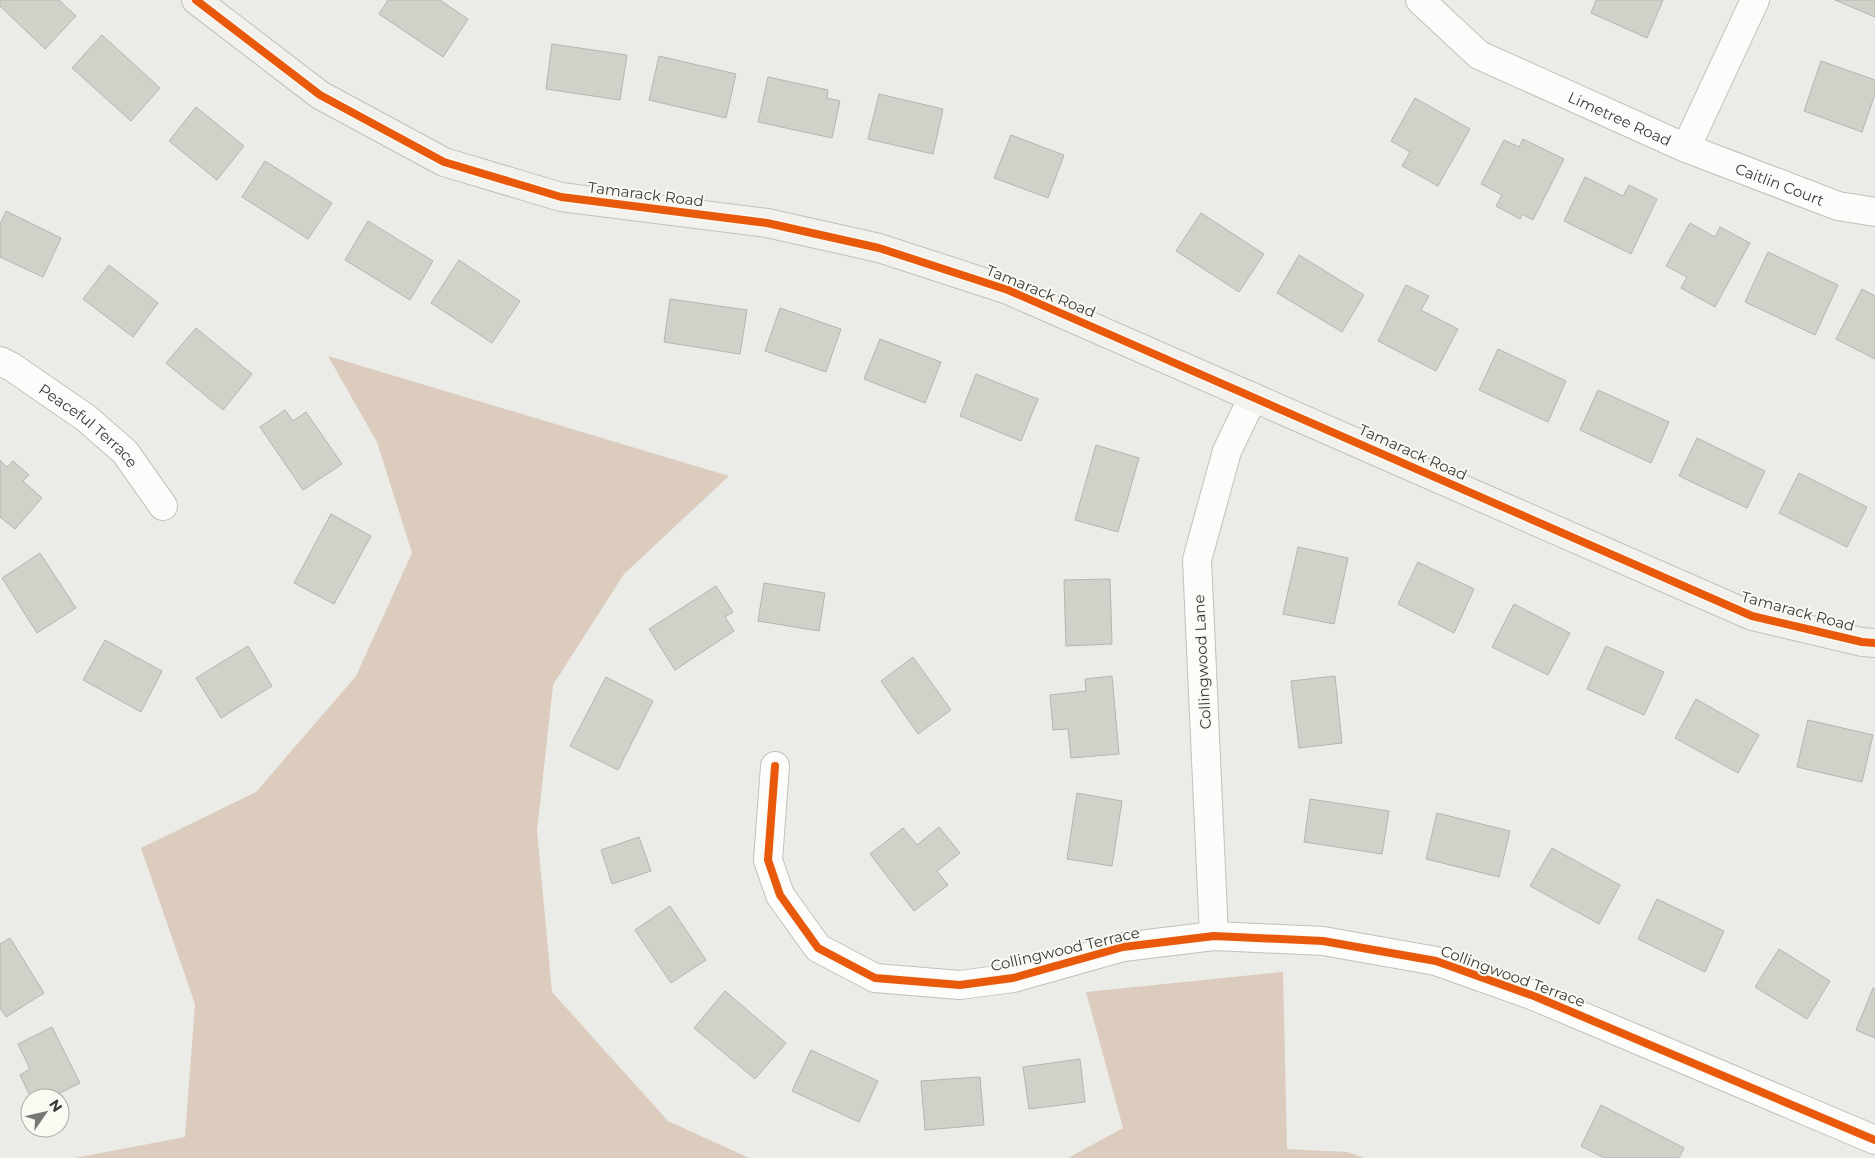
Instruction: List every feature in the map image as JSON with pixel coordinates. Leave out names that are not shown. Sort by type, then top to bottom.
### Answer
[{"type":"street","name":"Tamarack Road","points":[[196,0],[320,95],[444,162],[562,197],[768,223],[879,248],[1008,290],[1752,616],[1862,642],[1875,643]]},
{"type":"street","name":"Limetree Road","points":[[1420,0],[1479,55],[1686,148],[1755,0]]},
{"type":"street","name":"Caitlin Court","points":[[1686,148],[1838,206],[1875,212]]},
{"type":"street","name":"Peaceful Terrace","points":[[0,361],[86,418],[125,452],[163,506]]},
{"type":"street","name":"Collingwood Lane","points":[[1214,936],[1197,560],[1227,451],[1253,397]]},
{"type":"street","name":"Collingwood Terrace","points":[[775,766],[768,860],[780,895],[818,948],[875,978],[960,985],[1013,978],[1123,947],[1214,936],[1323,941],[1436,962],[1534,996],[1875,1140]]},
{"type":"shaded area","points":[[328,356],[729,476],[624,574],[553,685],[537,831],[552,992],[668,1121],[749,1158],[75,1158],[185,1137],[195,1004],[141,848],[256,792],[356,676],[412,553],[377,442]]},
{"type":"shaded area","points":[[1283,972],[1287,1149],[1347,1152],[1364,1158],[1068,1158],[1123,1128],[1086,992]]},
{"type":"building","points":[[0,0],[59,0],[76,16],[45,49],[0,6]]},
{"type":"building","points":[[388,0],[440,0],[468,19],[443,57],[379,14]]},
{"type":"building","points":[[1596,0],[1663,0],[1647,38],[1591,13]]},
{"type":"building","points":[[1835,0],[1875,0],[1875,17]]},
{"type":"building","points":[[102,35],[160,88],[131,121],[72,68]]},
{"type":"building","points":[[552,44],[627,55],[620,100],[546,89]]},
{"type":"building","points":[[659,56],[736,74],[726,118],[649,100]]},
{"type":"building","points":[[1821,61],[1875,80],[1875,94],[1862,132],[1804,111]]},
{"type":"building","points":[[768,77],[828,90],[827,98],[840,101],[832,138],[758,122]]},
{"type":"building","points":[[879,94],[943,109],[933,154],[868,139]]},
{"type":"building","points":[[1415,98],[1470,129],[1438,186],[1402,166],[1410,152],[1391,141]]},
{"type":"building","points":[[196,107],[244,146],[217,180],[169,141]]},
{"type":"building","points":[[1011,135],[1064,155],[1048,198],[994,178]]},
{"type":"building","points":[[1523,139],[1564,159],[1533,220],[1522,214],[1520,219],[1496,206],[1502,195],[1481,184],[1504,140],[1519,147]]},
{"type":"building","points":[[265,161],[332,203],[308,239],[242,197]]},
{"type":"building","points":[[1585,177],[1623,196],[1629,185],[1657,199],[1631,254],[1564,221]]},
{"type":"building","points":[[6,211],[61,238],[43,277],[0,257],[0,224]]},
{"type":"building","points":[[1201,213],[1264,254],[1239,292],[1176,251]]},
{"type":"building","points":[[368,221],[433,261],[410,300],[345,260]]},
{"type":"building","points":[[1690,223],[1715,237],[1720,227],[1750,243],[1715,307],[1681,288],[1687,277],[1666,266]]},
{"type":"building","points":[[1768,252],[1838,285],[1815,335],[1745,302]]},
{"type":"building","points":[[1299,255],[1364,295],[1342,332],[1277,293]]},
{"type":"building","points":[[459,260],[520,301],[492,343],[431,303]]},
{"type":"building","points":[[109,265],[158,303],[133,337],[83,299]]},
{"type":"building","points":[[1406,285],[1429,296],[1421,310],[1458,329],[1436,371],[1378,341]]},
{"type":"building","points":[[1862,289],[1875,296],[1875,359],[1836,339]]},
{"type":"building","points":[[670,299],[747,310],[740,354],[664,342]]},
{"type":"building","points":[[780,308],[841,329],[826,372],[765,351]]},
{"type":"building","points":[[196,328],[252,374],[223,410],[166,363]]},
{"type":"building","points":[[880,339],[941,362],[925,403],[864,379]]},
{"type":"building","points":[[1498,349],[1566,381],[1548,422],[1479,390]]},
{"type":"building","points":[[976,374],[1038,399],[1021,441],[960,416]]},
{"type":"building","points":[[1598,390],[1669,422],[1651,463],[1580,430]]},
{"type":"building","points":[[285,410],[293,421],[306,412],[342,464],[303,490],[260,427]]},
{"type":"building","points":[[1697,438],[1765,471],[1747,508],[1679,476]]},
{"type":"building","points":[[1096,445],[1139,458],[1118,532],[1075,520]]},
{"type":"building","points":[[0,460],[7,467],[13,461],[29,475],[23,481],[42,498],[15,529],[0,517]]},
{"type":"building","points":[[1799,473],[1867,507],[1847,547],[1779,513]]},
{"type":"building","points":[[331,514],[371,536],[334,604],[294,583]]},
{"type":"building","points":[[1298,547],[1348,558],[1334,624],[1283,614]]},
{"type":"building","points":[[40,553],[76,608],[37,633],[2,578]]},
{"type":"building","points":[[1418,562],[1474,589],[1454,633],[1398,604]]},
{"type":"building","points":[[1110,579],[1112,644],[1066,646],[1064,580]]},
{"type":"building","points":[[764,583],[825,593],[819,631],[758,621]]},
{"type":"building","points":[[716,586],[733,612],[725,617],[734,631],[675,670],[649,629]]},
{"type":"building","points":[[1514,604],[1570,633],[1548,675],[1492,647]]},
{"type":"building","points":[[105,640],[162,671],[141,712],[83,680]]},
{"type":"building","points":[[248,646],[272,686],[221,718],[196,678]]},
{"type":"building","points":[[1606,646],[1664,672],[1644,715],[1587,689]]},
{"type":"building","points":[[913,657],[951,710],[918,734],[881,681]]},
{"type":"building","points":[[1112,676],[1119,754],[1071,758],[1068,729],[1053,730],[1050,695],[1086,691],[1085,679]]},
{"type":"building","points":[[1335,676],[1342,743],[1299,748],[1291,681]]},
{"type":"building","points":[[606,677],[653,701],[618,770],[570,746]]},
{"type":"building","points":[[1696,699],[1759,735],[1738,773],[1675,738]]},
{"type":"building","points":[[1808,720],[1873,735],[1862,782],[1797,767]]},
{"type":"building","points":[[1077,793],[1122,801],[1112,866],[1067,859]]},
{"type":"building","points":[[1310,799],[1389,811],[1382,854],[1304,842]]},
{"type":"building","points":[[1437,813],[1510,831],[1499,877],[1426,859]]},
{"type":"building","points":[[939,827],[960,853],[937,871],[948,885],[914,911],[870,854],[903,828],[917,845]]},
{"type":"building","points":[[639,837],[651,871],[612,884],[601,850]]},
{"type":"building","points":[[1552,848],[1620,885],[1599,924],[1530,886]]},
{"type":"building","points":[[1657,899],[1724,931],[1705,972],[1638,939]]},
{"type":"building","points":[[670,906],[706,960],[671,983],[635,930]]},
{"type":"building","points":[[10,938],[44,993],[6,1017],[0,1008],[0,944]]},
{"type":"building","points":[[1779,949],[1830,981],[1807,1019],[1755,987]]},
{"type":"building","points":[[1873,988],[1875,989],[1875,1038],[1856,1030]]},
{"type":"building","points":[[725,991],[786,1043],[755,1079],[694,1028]]},
{"type":"building","points":[[52,1027],[80,1083],[70,1088],[26,1088],[20,1075],[30,1069],[18,1044]]},
{"type":"building","points":[[811,1050],[878,1081],[859,1122],[792,1091]]},
{"type":"building","points":[[1080,1059],[1085,1102],[1029,1109],[1023,1067]]},
{"type":"building","points":[[980,1077],[984,1125],[925,1130],[921,1081]]},
{"type":"building","points":[[1601,1105],[1684,1148],[1679,1158],[1604,1158],[1581,1146]]},
{"type":"cycle path","points":[[196,0],[320,95],[444,162],[561,197],[767,223],[879,248],[1008,290],[1752,616],[1862,642],[1875,643]]},
{"type":"cycle path","points":[[775,766],[768,860],[780,895],[818,948],[875,978],[960,985],[1013,978],[1123,947],[1214,936],[1323,941],[1436,961],[1534,996],[1875,1140]]}]
